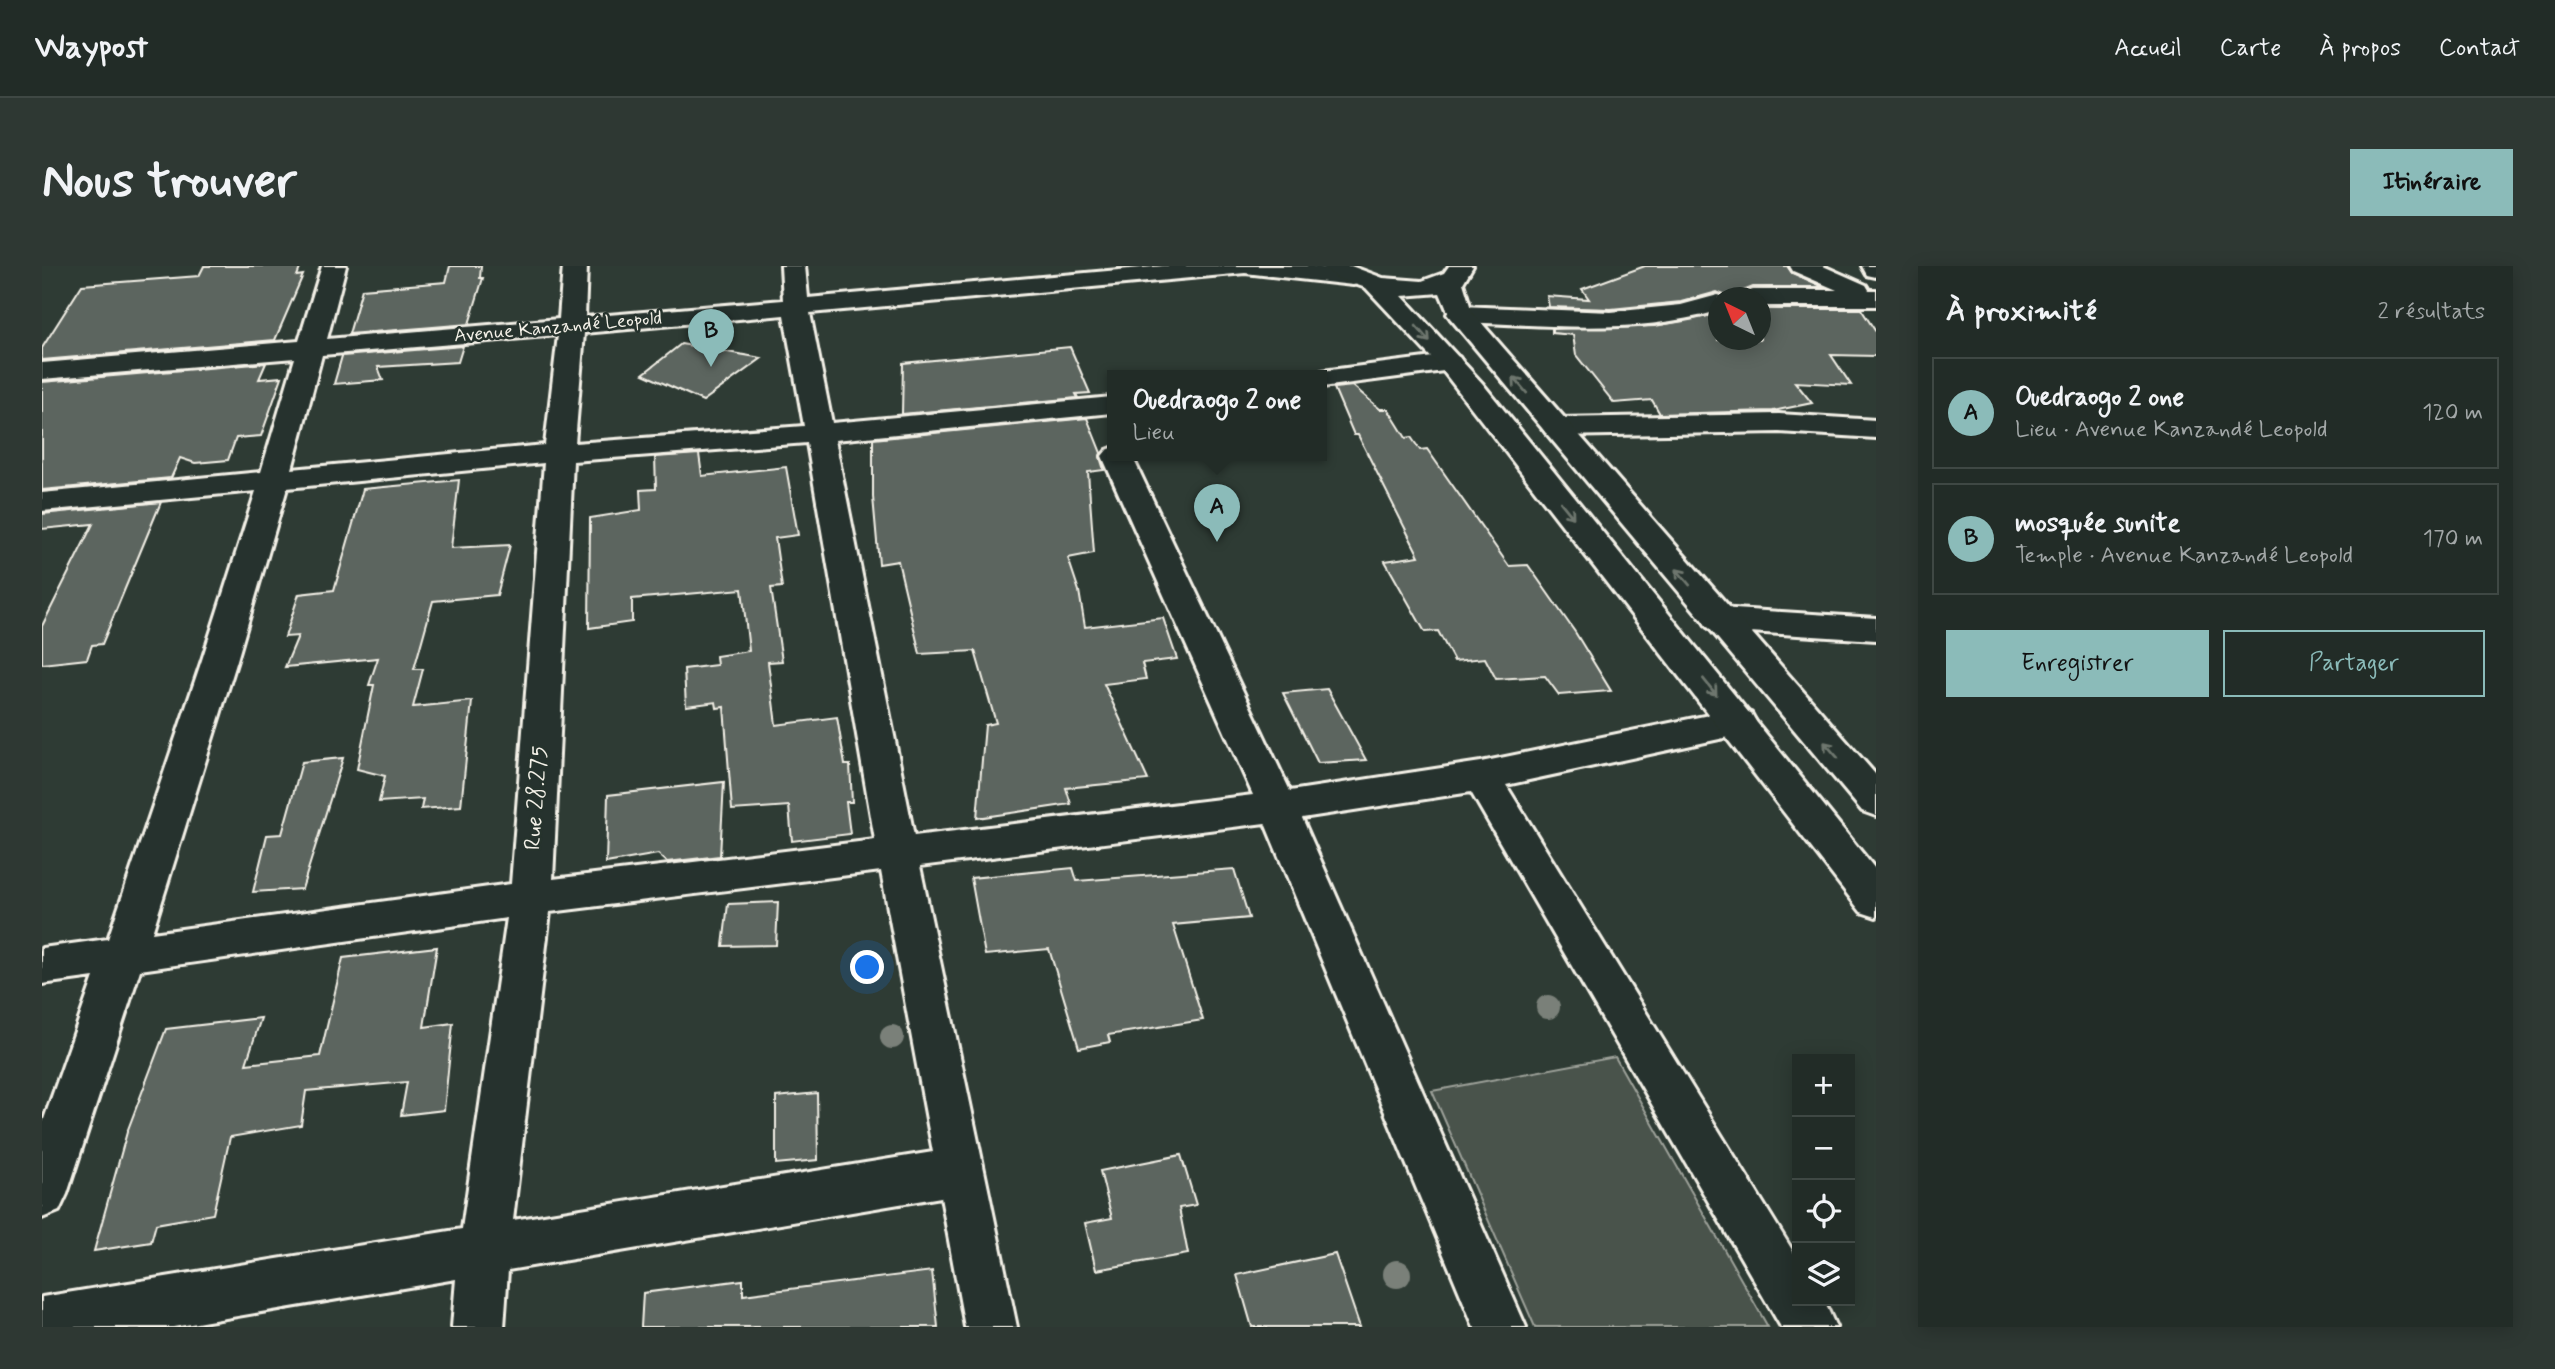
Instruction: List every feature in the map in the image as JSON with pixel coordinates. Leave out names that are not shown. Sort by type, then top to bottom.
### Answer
[{"type":"street","points":[[42,1195],[125,953],[275,479],[309,348],[334,266]]},
{"type":"street","name":"Rue 28.275","points":[[478,1327],[484,1250],[531,898],[559,453],[575,266]]},
{"type":"street","points":[[793,266],[796,309],[819,433],[898,855],[991,1327]]},
{"type":"street","name":"Avenue Kanzandé Leopold","points":[[42,371],[572,324],[796,309],[1241,266]]},
{"type":"street","points":[[1248,266],[1354,276],[1417,288],[1456,273]]},
{"type":"street","points":[[1802,266],[1876,298]]},
{"type":"street","points":[[1456,273],[1451,290],[1460,314],[1876,801]]},
{"type":"street","points":[[1354,276],[1395,302],[1449,363],[1738,722],[1876,900]]},
{"type":"street","points":[[1771,298],[1876,298]]},
{"type":"street","points":[[1460,314],[1611,320],[1682,313],[1708,306]]},
{"type":"street","points":[[1327,378],[1449,363]]},
{"type":"street","points":[[42,502],[559,453],[819,433],[1103,406],[1107,423]]},
{"type":"street","points":[[1556,428],[1779,423],[1876,429]]},
{"type":"street","points":[[1119,461],[1278,807],[1500,1327]]},
{"type":"street","points":[[1719,619],[1876,629]]},
{"type":"street","points":[[42,966],[531,898],[1278,807],[1481,776],[1738,722]]},
{"type":"street","points":[[1481,776],[1810,1327]]},
{"type":"street","points":[[42,1323],[959,1171]]},
{"type":"shaded area","points":[[1615,1057],[1768,1327],[1535,1327],[1432,1091]]},
{"type":"building","points":[[204,266],[301,266],[297,276],[303,275],[275,340],[42,360],[42,348],[82,285],[199,276]]},
{"type":"building","points":[[450,266],[481,266],[480,278],[483,278],[469,324],[349,334],[362,289],[446,282]]},
{"type":"building","points":[[1645,266],[1787,266],[1792,273],[1824,287],[1708,287],[1708,294],[1681,302],[1611,309],[1549,307],[1547,296],[1589,299],[1582,289]]},
{"type":"building","points":[[1771,309],[1861,309],[1876,332],[1876,356],[1831,355],[1851,385],[1795,382],[1812,403],[1773,411],[1660,414],[1652,400],[1614,403],[1576,355],[1573,335],[1552,333],[1552,329],[1655,326],[1708,316],[1708,350],[1771,350]]},
{"type":"building","points":[[681,344],[762,358],[703,401],[643,374]]},
{"type":"building","points":[[463,346],[458,362],[378,367],[383,380],[334,384],[342,356]]},
{"type":"building","points":[[1070,347],[1090,393],[1076,394],[1078,398],[902,414],[903,363]]},
{"type":"building","points":[[266,363],[259,379],[282,377],[261,436],[236,438],[228,460],[195,463],[180,458],[171,478],[42,490],[42,382]]},
{"type":"building","points":[[1353,386],[1380,409],[1388,409],[1406,438],[1411,437],[1420,450],[1427,449],[1509,566],[1528,565],[1575,632],[1611,691],[1559,695],[1545,676],[1496,679],[1485,658],[1454,661],[1438,631],[1425,632],[1385,561],[1419,556],[1358,435],[1354,435],[1334,388]]},
{"type":"building","points":[[1087,418],[1101,453],[1104,470],[1088,472],[1094,553],[1068,558],[1079,591],[1085,627],[1163,618],[1177,659],[1142,663],[1146,679],[1104,684],[1148,780],[1066,788],[1071,804],[977,818],[985,725],[996,723],[975,651],[920,654],[898,561],[879,564],[873,497],[873,439]]},
{"type":"building","points":[[699,454],[702,476],[786,467],[798,535],[775,538],[782,587],[771,588],[782,661],[768,662],[776,725],[837,717],[845,765],[850,765],[852,802],[846,802],[850,834],[792,841],[789,806],[732,810],[724,707],[717,708],[716,702],[686,706],[684,669],[717,665],[716,656],[749,651],[742,589],[632,599],[632,622],[589,628],[590,518],[641,510],[640,490],[656,489],[655,457]]},
{"type":"building","points":[[459,480],[451,548],[510,545],[497,595],[433,601],[414,669],[423,669],[413,707],[472,701],[461,806],[421,809],[423,799],[379,802],[385,776],[357,769],[374,685],[369,685],[378,658],[285,667],[298,636],[285,637],[299,594],[334,590],[363,489]]},
{"type":"building","points":[[161,502],[102,644],[92,645],[87,659],[42,664],[42,626],[93,524],[42,529],[42,514]]},
{"type":"building","points":[[1327,689],[1366,760],[1318,763],[1283,693]]},
{"type":"building","points":[[343,758],[302,889],[253,892],[267,835],[282,834],[302,762]]},
{"type":"building","points":[[724,782],[720,856],[667,862],[658,854],[606,863],[608,795]]},
{"type":"building","points":[[1073,868],[1077,881],[1234,869],[1249,918],[1173,925],[1203,1020],[1108,1035],[1110,1042],[1079,1048],[1049,949],[985,955],[971,878]]},
{"type":"building","points":[[778,902],[776,945],[723,946],[728,904]]},
{"type":"building","points":[[437,947],[424,1027],[453,1023],[444,1110],[401,1115],[407,1082],[306,1091],[301,1125],[230,1137],[213,1214],[156,1224],[151,1242],[94,1251],[127,1132],[166,1029],[261,1018],[246,1064],[320,1056],[343,958]]},
{"type":"building","points":[[817,1093],[818,1160],[776,1164],[776,1097]]},
{"type":"building","points":[[1181,1155],[1196,1205],[1179,1208],[1188,1254],[1096,1270],[1085,1223],[1112,1218],[1100,1171]]},
{"type":"building","points":[[1335,1254],[1360,1327],[1252,1327],[1237,1275]]},
{"type":"building","points":[[932,1271],[938,1327],[641,1327],[643,1293],[743,1280],[743,1295]]},
{"type":"place","name":"mosquée sunite","points":[[711,367]]},
{"type":"place","name":"Ouedraogo 2 one","points":[[1217,542]]}]
